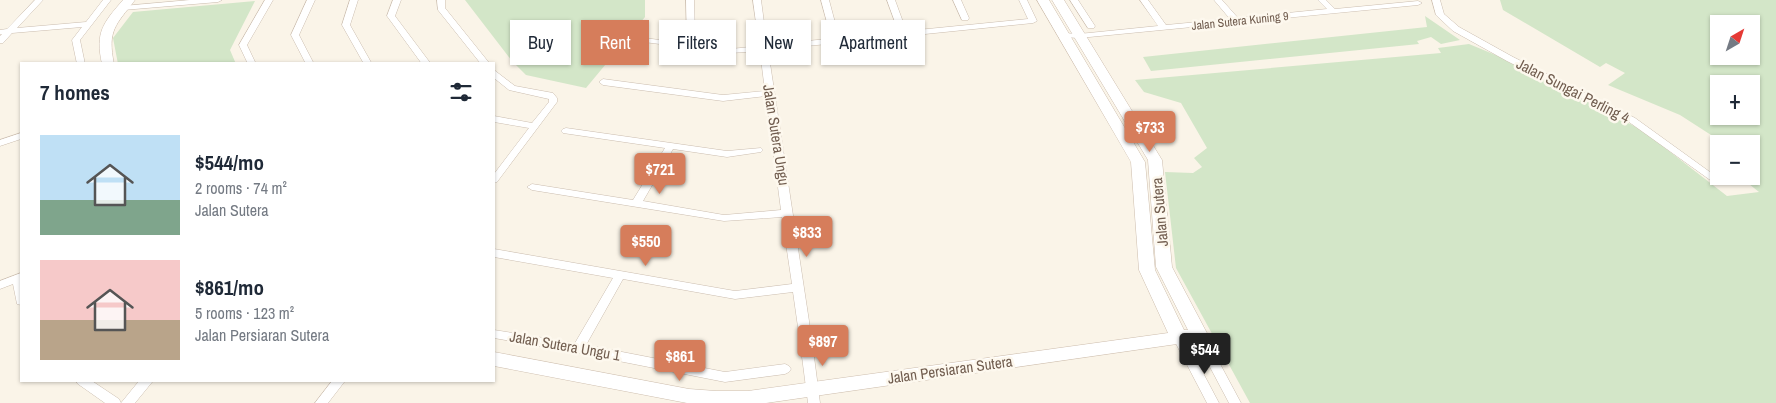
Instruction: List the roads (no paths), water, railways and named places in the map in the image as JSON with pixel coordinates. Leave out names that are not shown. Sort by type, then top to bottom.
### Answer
[{"type":"street","points":[[0,41],[39,0]]},
{"type":"street","points":[[81,62],[76,40],[107,0]]},
{"type":"street","points":[[108,62],[103,38],[107,28],[126,4],[218,0]]},
{"type":"street","points":[[251,62],[243,45],[270,0]]},
{"type":"street","points":[[309,62],[294,35],[311,0]]},
{"type":"street","points":[[354,0],[346,25],[367,62]]},
{"type":"street","points":[[396,0],[391,16],[426,62]]},
{"type":"street","points":[[442,0],[441,8],[484,62]]},
{"type":"street","points":[[690,0],[691,20]]},
{"type":"street","name":"Jalan Sutera Ungu","points":[[757,0],[760,20]]},
{"type":"street","points":[[825,0],[830,20]]},
{"type":"street","points":[[891,0],[898,20]]},
{"type":"street","points":[[957,0],[965,18]]},
{"type":"street","points":[[811,43],[1033,21],[1023,0]]},
{"type":"street","name":"Jalan Sutera","points":[[1043,0],[1138,162],[1147,270],[1212,403]]},
{"type":"street","name":"Jalan Sutera","points":[[1058,0],[1155,160],[1164,266],[1235,403]]},
{"type":"street","points":[[1074,0],[1091,26]]},
{"type":"street","points":[[1144,0],[1164,28]]},
{"type":"street","points":[[1218,0],[1236,21]]},
{"type":"street","points":[[1322,0],[1334,12]]},
{"type":"street","name":"Jalan Sungai Perling 4","points":[[1436,0],[1440,15],[1456,29],[1510,59],[1632,120],[1710,176]]},
{"type":"street","name":"Jalan Sutera Kuning 9","points":[[1063,36],[1418,3]]},
{"type":"street","points":[[0,32],[87,24]]},
{"type":"street","points":[[649,41],[731,51],[746,50]]},
{"type":"street","name":"Jalan Sutera Ungu","points":[[765,65],[813,396]]},
{"type":"street","points":[[495,74],[503,85],[523,91],[550,95],[554,102],[495,179]]},
{"type":"street","points":[[603,82],[723,98],[769,93]]},
{"type":"street","points":[[495,119],[534,126]]},
{"type":"street","points":[[566,131],[727,154],[758,150]]},
{"type":"street","points":[[0,143],[20,136]]},
{"type":"street","points":[[636,204],[670,147]]},
{"type":"street","points":[[532,187],[724,218],[788,213]]},
{"type":"street","points":[[495,253],[735,295],[798,287]]},
{"type":"street","points":[[578,348],[620,276]]},
{"type":"street","points":[[0,285],[20,278]]},
{"type":"street","name":"Jalan Sutera Ungu 1","points":[[495,334],[578,348],[724,377],[784,369]]},
{"type":"street","name":"Jalan Persiaran Sutera","points":[[495,359],[679,394],[716,399],[813,396],[1199,335]]},
{"type":"street","points":[[84,382],[115,403]]},
{"type":"street","points":[[126,403],[147,382]]},
{"type":"street","points":[[321,403],[339,382]]}]
